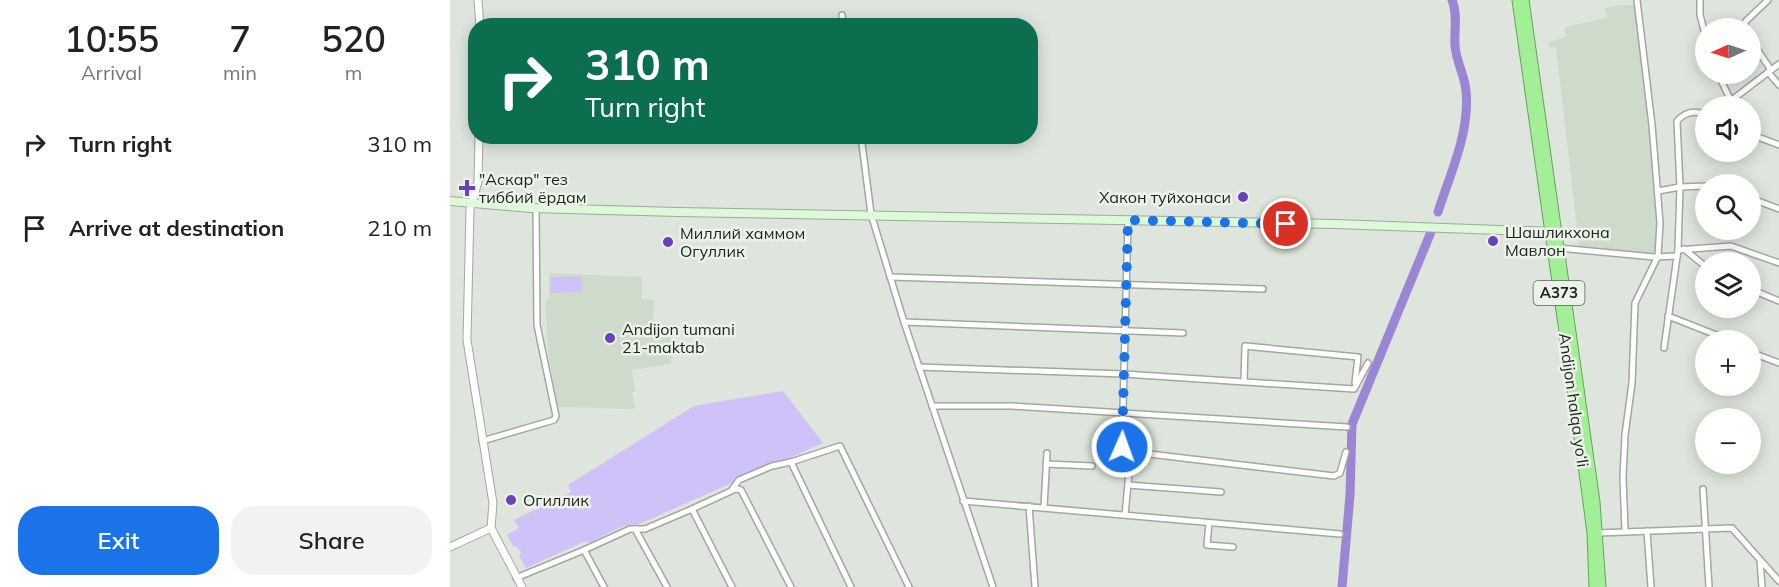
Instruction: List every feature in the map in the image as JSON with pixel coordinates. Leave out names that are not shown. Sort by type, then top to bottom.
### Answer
[{"type":"highway","name":"Andijon halqa yo‘li","points":[[1517,0],[1554,232]]},
{"type":"highway","name":"Andijon halqa yo‘li","points":[[1524,0],[1587,488],[1592,533],[1594,587]]},
{"type":"highway","name":"Andijon halqa yo‘li","points":[[1556,248],[1598,533],[1601,587]]},
{"type":"main road","points":[[450,201],[536,208],[1128,220],[1554,232]]},
{"type":"street","points":[[478,0],[479,18]]},
{"type":"street","points":[[1625,531],[1623,477],[1625,435],[1632,383],[1635,303],[1658,256],[1660,223],[1659,191],[1636,0]]},
{"type":"street","points":[[1700,0],[1701,18]]},
{"type":"street","points":[[1749,18],[1768,0]]},
{"type":"street","points":[[1761,57],[1779,85]]},
{"type":"street","points":[[1738,96],[1779,64]]},
{"type":"street","points":[[1664,348],[1680,252],[1677,121],[1687,113],[1695,113]]},
{"type":"street","points":[[1761,139],[1779,146]]},
{"type":"street","points":[[479,144],[478,182],[470,209],[467,340],[493,503],[491,528],[522,587]]},
{"type":"street","points":[[862,144],[871,214],[904,322],[993,587]]},
{"type":"street","points":[[1659,191],[1695,186]]},
{"type":"street","points":[[1761,202],[1779,208]]},
{"type":"street","points":[[483,441],[554,420],[556,416],[537,325],[536,208]]},
{"type":"street","points":[[1128,220],[1122,447],[1124,451],[1334,476],[1340,472],[1346,452]]},
{"type":"street","points":[[1556,248],[1658,256],[1731,246],[1779,262]]},
{"type":"street","points":[[1680,252],[1695,261]]},
{"type":"street","points":[[890,277],[1263,289]]},
{"type":"street","points":[[1761,294],[1779,301]]},
{"type":"street","points":[[1668,316],[1704,330]]},
{"type":"street","points":[[904,322],[1183,333]]},
{"type":"street","points":[[1245,381],[1245,346],[1358,357],[1354,388]]},
{"type":"street","points":[[1761,356],[1779,363]]},
{"type":"street","points":[[1354,388],[1368,363]]},
{"type":"street","points":[[919,366],[1124,374],[1354,388]]},
{"type":"street","points":[[932,406],[1012,406],[1347,427]]},
{"type":"street","points":[[731,490],[739,480],[772,466],[840,446],[909,587]]},
{"type":"street","points":[[1125,515],[1131,452]]},
{"type":"street","points":[[1044,507],[1047,453]]},
{"type":"street","points":[[791,462],[851,587]]},
{"type":"street","points":[[1046,464],[1092,466]]},
{"type":"street","points":[[1128,485],[1221,492]]},
{"type":"street","points":[[516,578],[630,528],[645,529],[737,489],[741,490],[791,587]]},
{"type":"street","points":[[1703,489],[1709,587]]},
{"type":"street","points":[[963,501],[1340,534]]},
{"type":"street","points":[[1029,506],[1035,587]]},
{"type":"street","points":[[692,509],[732,587]]},
{"type":"street","points":[[1209,523],[1207,545],[1233,547]]},
{"type":"street","points":[[450,547],[491,528]]},
{"type":"street","points":[[1598,533],[1732,528],[1779,581]]},
{"type":"street","points":[[635,529],[667,587]]},
{"type":"street","points":[[1647,531],[1651,587]]},
{"type":"street","points":[[584,550],[604,587]]},
{"type":"street","points":[[1760,560],[1762,587]]},
{"type":"shaded area","points":[[1635,5],[1660,217],[1656,252],[1653,254],[1579,246],[1556,47],[1549,48],[1548,42],[1566,37],[1565,27],[1607,18],[1605,8]]},
{"type":"shaded area","name":"Andijon tumani 21-maktab","points":[[549,273],[642,277],[642,299],[654,300],[653,324],[673,324],[671,364],[632,370],[635,409],[558,407],[548,352],[545,299],[549,299]]},
{"type":"shaded area","points":[[551,277],[582,277],[582,292],[551,293]]},
{"type":"shaded area","points":[[783,391],[823,443],[637,525],[623,526],[589,543],[586,541],[526,568],[519,556],[521,552],[513,546],[507,535],[519,528],[514,520],[571,492],[568,485],[694,406]]},
{"type":"waterway","points":[[1438,212],[1458,153],[1466,107],[1465,85],[1456,52],[1452,0]]},
{"type":"waterway","points":[[1342,587],[1350,495],[1352,424],[1431,232]]},
{"type":"place","name":"\"Аскар\" тез тиббий ёрдам","points":[[467,188]]},
{"type":"place","name":"Хакон туйхонаси","points":[[1243,197]]},
{"type":"place","name":"Шашликхона Мавлон","points":[[1493,241]]},
{"type":"place","name":"Миллий хаммом Огуллик","points":[[668,242]]},
{"type":"place","name":"Andijon tumani 21-maktab","points":[[610,338]]},
{"type":"place","name":"Огиллик","points":[[511,500]]},
{"type":"route","points":[[1122,447],[1128,220],[1286,224]]}]
